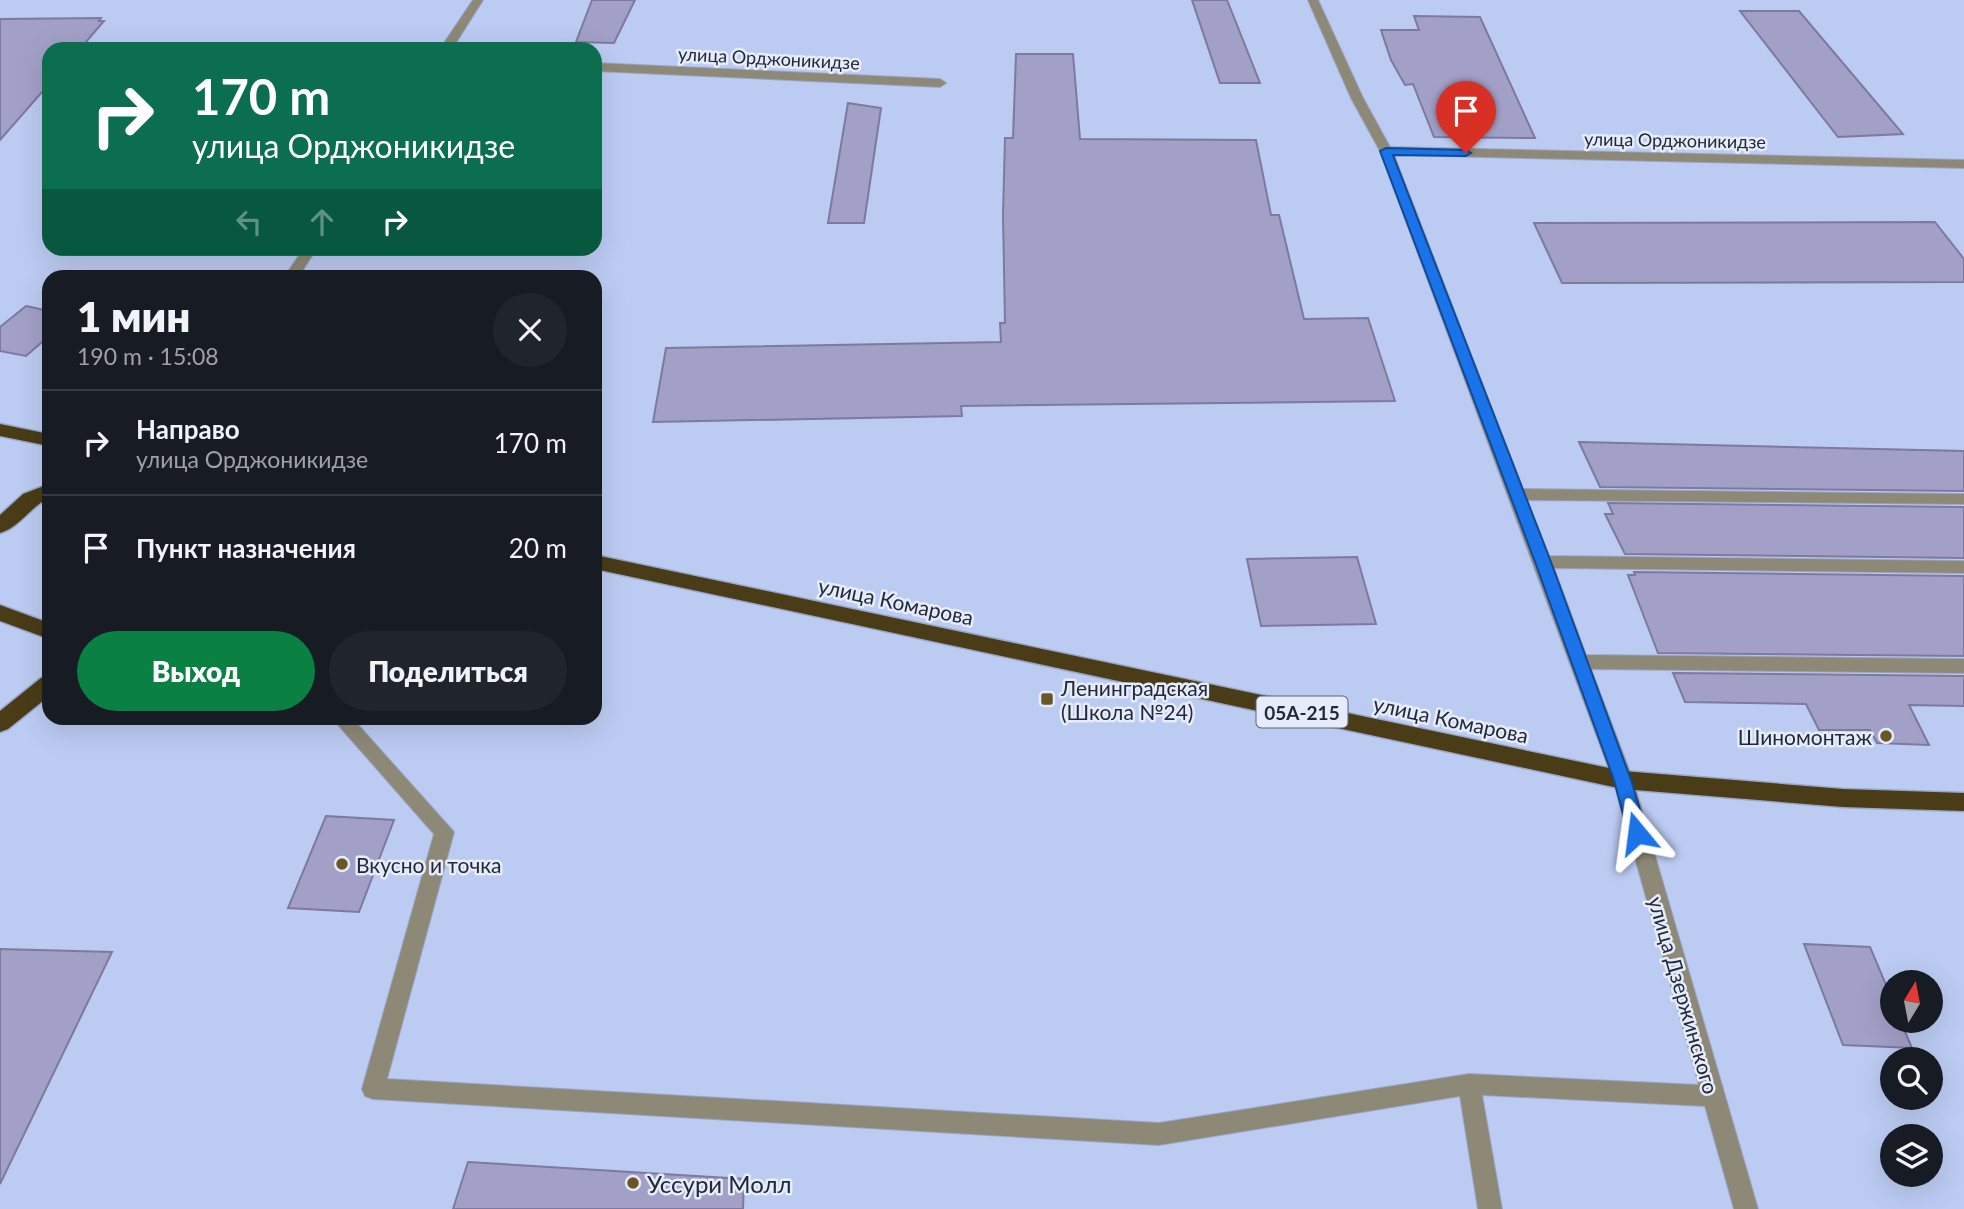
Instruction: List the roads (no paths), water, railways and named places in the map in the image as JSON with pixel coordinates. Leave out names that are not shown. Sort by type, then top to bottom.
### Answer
[{"type":"highway","points":[[0,430],[42,439]]},
{"type":"highway","points":[[0,526],[30,499],[42,493]]},
{"type":"highway","name":"улица Комарова","points":[[602,563],[1623,780],[1843,798],[1964,802]]},
{"type":"highway","name":"улица Комарова","points":[[602,576],[647,573]]},
{"type":"highway","points":[[0,612],[42,628]]},
{"type":"highway","points":[[0,723],[42,690]]},
{"type":"street","points":[[451,42],[478,0]]},
{"type":"street","name":"улица Дзержинского","points":[[1313,0],[1357,98],[1386,151],[1623,780],[1746,1209]]},
{"type":"street","name":"улица Орджоникидзе","points":[[602,67],[940,83]]},
{"type":"street","name":"улица Орджоникидзе","points":[[1386,151],[1964,164]]},
{"type":"street","points":[[1516,494],[1964,499]]},
{"type":"street","points":[[1543,562],[1964,567]]},
{"type":"street","points":[[1580,662],[1964,666]]},
{"type":"street","points":[[347,725],[444,832],[373,1089],[1159,1134],[1469,1084],[1712,1096]]},
{"type":"street","points":[[1469,1084],[1490,1209]]},
{"type":"place","name":"Ленинградская (Школа №24)","points":[[1047,699]]},
{"type":"place","name":"Шиномонтаж","points":[[1886,736]]},
{"type":"place","name":"Вкусно и точка","points":[[342,864]]},
{"type":"place","name":"Уссури Молл","points":[[633,1183]]}]
